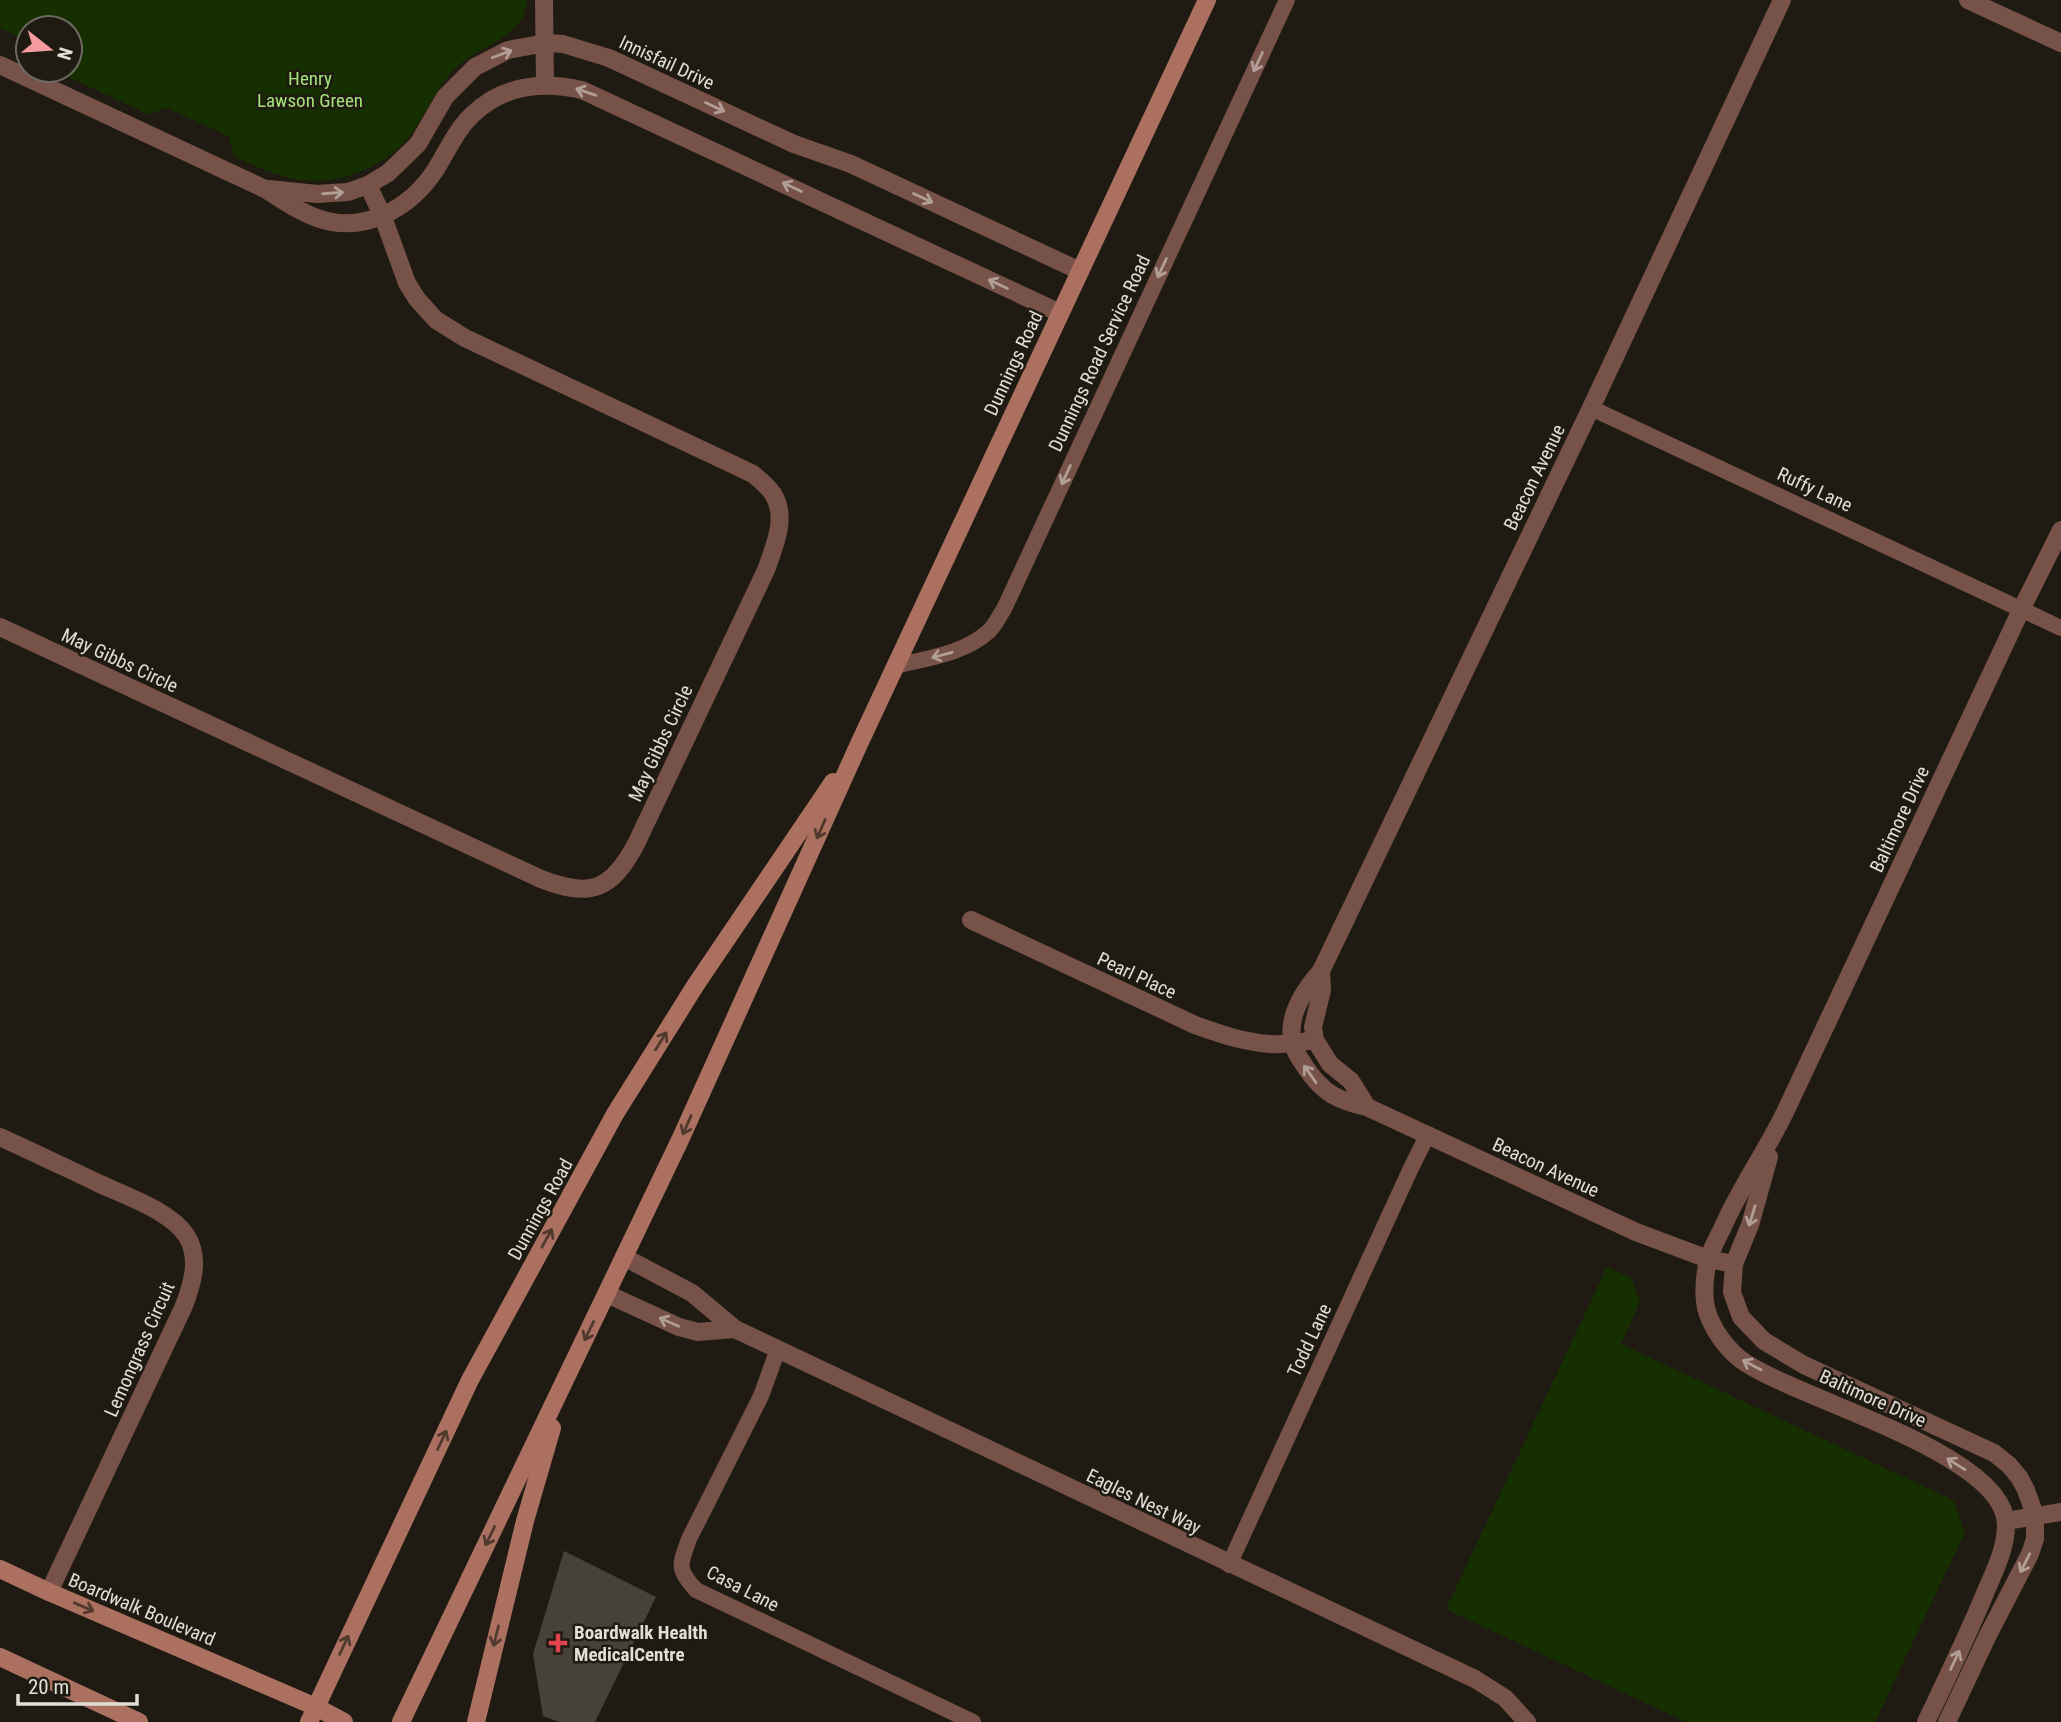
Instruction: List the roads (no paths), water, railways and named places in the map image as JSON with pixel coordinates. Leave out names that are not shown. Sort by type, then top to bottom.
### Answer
[{"type":"street","points":[[544,0],[545,84]]},
{"type":"street","name":"Dunnings Road","points":[[401,1722],[680,1140],[859,744],[1207,0]]},
{"type":"street","name":"Beacon Avenue","points":[[1734,1264],[1708,1259],[1636,1232],[1428,1134],[1367,1107],[1346,1103],[1319,1087],[1292,1042],[1296,1010],[1306,988],[1321,971],[1591,408],[1782,0]]},
{"type":"street","points":[[1968,0],[2061,43]]},
{"type":"street","name":"Innisfail Drive","points":[[265,189],[317,194],[348,192],[368,185],[388,173],[418,144],[445,97],[475,67],[508,50],[546,43],[563,44],[609,58],[794,144],[850,164],[1080,271]]},
{"type":"street","name":"Innisfail Drive","points":[[0,65],[265,189],[298,210],[320,219],[340,222],[383,217],[401,206],[420,190],[436,169],[459,129],[480,108],[507,92],[545,84],[582,90],[1060,313]]},
{"type":"street","name":"May Gibbs Circle","points":[[0,627],[550,883],[575,890],[588,890],[603,885],[615,875],[636,844],[766,570],[776,540],[780,509],[774,495],[753,474],[465,338],[436,320],[416,299],[407,283],[383,217],[368,185]]},
{"type":"street","name":"Baltimore Drive","points":[[2006,1521],[1993,1492],[1976,1476],[1929,1447],[1779,1380],[1741,1360],[1725,1344],[1713,1324],[1706,1307],[1705,1290],[1708,1259],[1728,1215],[1778,1127],[2061,530]]},
{"type":"street","name":"Dunnings Road","points":[[312,1715],[470,1380],[615,1114],[695,986],[859,744]]},
{"type":"street","name":"Pearl Place","points":[[971,920],[1195,1025],[1243,1041],[1273,1044],[1315,1041]]},
{"type":"street","name":"Beacon Avenue","points":[[1315,1041],[1314,1027],[1322,990],[1321,971]]},
{"type":"street","points":[[1315,1041],[1330,1063],[1351,1081],[1367,1107]]},
{"type":"street","name":"Baltimore Drive","points":[[1778,1127],[1749,1225],[1734,1264],[1732,1292],[1741,1317],[1764,1341],[1804,1365],[1994,1453],[2019,1477],[2035,1515],[2035,1539],[2030,1554],[1947,1722]]},
{"type":"street","name":"Lemongrass Circuit","points":[[0,1137],[170,1219],[187,1236],[194,1261],[190,1291],[183,1308],[49,1592]]},
{"type":"street","name":"Eagles Nest Way","points":[[624,1257],[692,1293],[736,1329],[1475,1679],[1504,1698],[1527,1722]]},
{"type":"street","name":"Eagles Nest Way","points":[[607,1294],[679,1327],[698,1332],[736,1329]]},
{"type":"street","points":[[476,1722],[525,1521],[565,1381]]},
{"type":"street","points":[[1926,1722],[1997,1565],[2006,1521],[2061,1512]]},
{"type":"street","name":"Boardwalk Boulevard","points":[[0,1569],[312,1715],[344,1722]]},
{"type":"street","points":[[0,1657],[139,1722]]},
{"type":"lane","name":"Dunnings Road Service Road","points":[[896,666],[950,653],[968,645],[990,631],[1004,609],[1287,0]]},
{"type":"lane","name":"Ruffy Lane","points":[[1591,408],[2061,628]]},
{"type":"lane","name":"Todd Lane","points":[[1229,1564],[1428,1134]]},
{"type":"lane","name":"Casa Lane","points":[[778,1349],[761,1396],[689,1539],[682,1557],[681,1569],[685,1578],[696,1590],[972,1722]]},
{"type":"place","name":"Boardwalk Health MedicalCentre","points":[[558,1643]]},
{"type":"park label","name":"Henry Lawson Green","points":[[310,89]]}]
